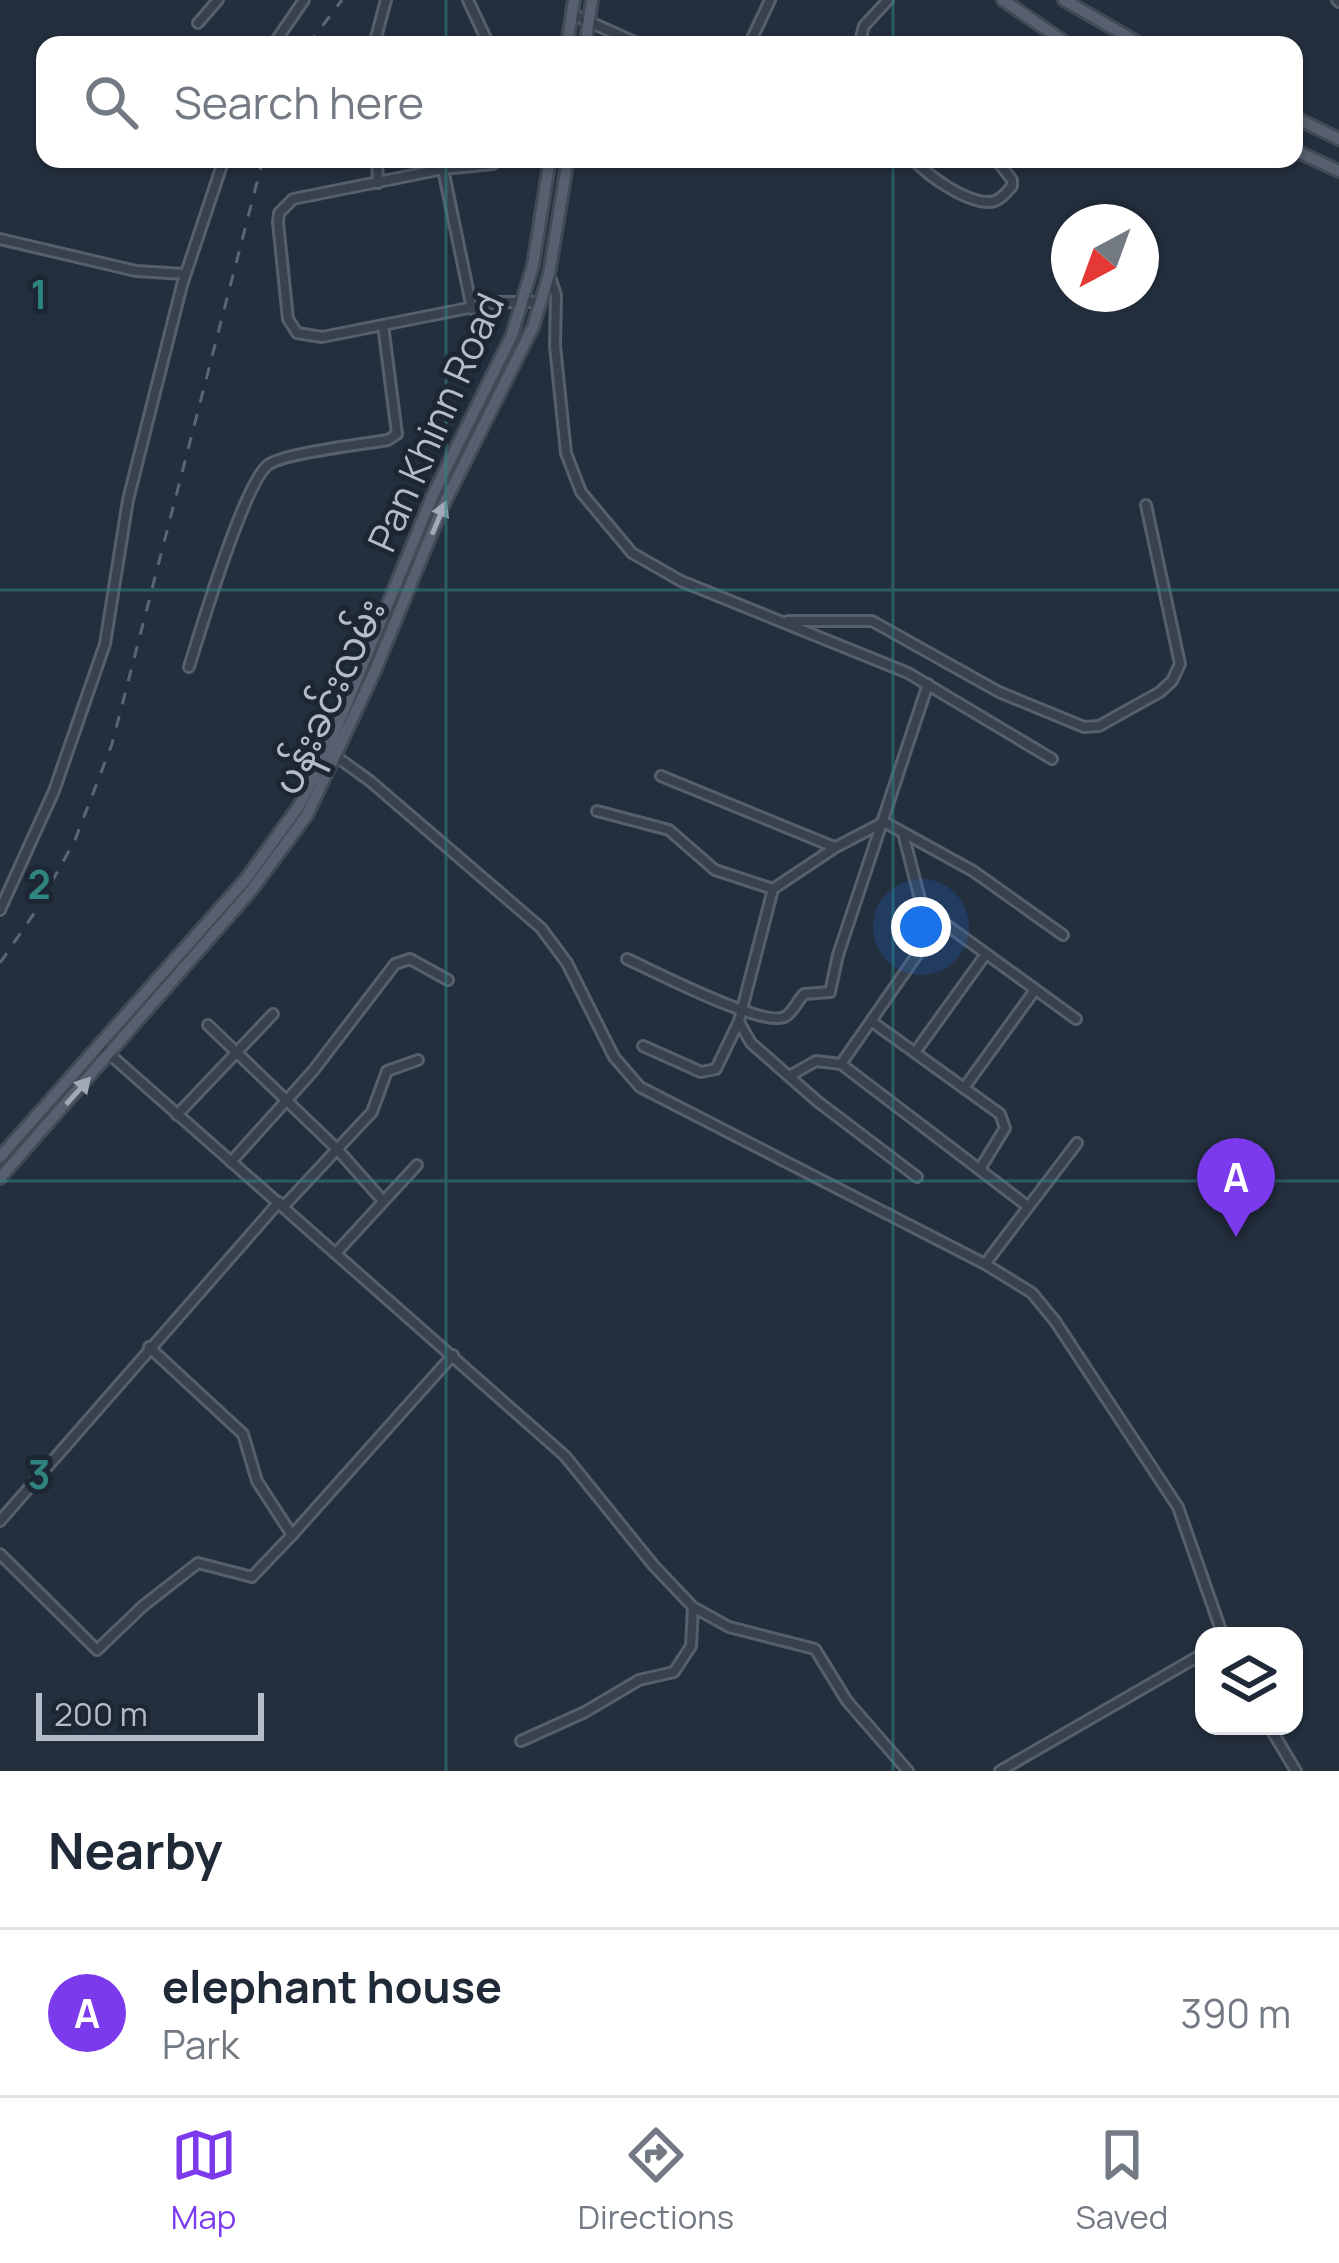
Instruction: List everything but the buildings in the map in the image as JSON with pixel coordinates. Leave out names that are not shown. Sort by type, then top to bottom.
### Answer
[{"type":"main road","points":[[586,36],[592,0]]},
{"type":"main road","points":[[1003,0],[1054,36]]},
{"type":"main road","points":[[1064,0],[1126,36]]},
{"type":"main road","points":[[1303,121],[1339,139]]},
{"type":"main road","points":[[1303,154],[1339,171]]},
{"type":"main road","name":"Pan Khinn Road","points":[[0,1156],[275,843],[332,754],[432,497],[524,301],[548,168]]},
{"type":"main road","name":"ပန်းခင်းလမ်း","points":[[0,1178],[284,850],[443,506],[516,363],[549,274],[567,168]]},
{"type":"street","points":[[198,23],[218,0]]},
{"type":"street","points":[[278,36],[304,0]]},
{"type":"street","points":[[376,36],[386,0]]},
{"type":"street","points":[[468,0],[485,36]]},
{"type":"street","points":[[753,36],[770,0]]},
{"type":"street","points":[[861,36],[864,26],[888,0]]},
{"type":"street","points":[[573,7],[624,36]]},
{"type":"street","points":[[0,910],[54,791],[105,644],[125,513],[185,274],[221,168]]},
{"type":"street","points":[[377,168],[378,182]]},
{"type":"street","points":[[453,168],[292,199],[278,223],[288,319],[297,333],[322,337],[472,309],[540,302]]},
{"type":"street","points":[[925,168],[953,189],[986,202],[1002,197],[1012,186],[1003,168]]},
{"type":"street","points":[[443,169],[472,309]]},
{"type":"street","points":[[0,239],[136,271],[185,274]]},
{"type":"street","points":[[549,274],[556,295],[555,346],[566,454],[580,492],[617,538],[651,566],[928,684],[1052,759]]},
{"type":"street","points":[[188,667],[219,569],[262,471],[278,460],[388,440],[397,434],[383,326]]},
{"type":"street","points":[[786,621],[872,621],[890,627],[999,692],[1072,724],[1099,726],[1160,692],[1180,664],[1146,505]]},
{"type":"street","points":[[627,959],[740,1016],[783,1018],[804,994],[827,995],[928,684]]},
{"type":"street","points":[[332,754],[500,889],[541,928],[567,963],[614,1057],[640,1087],[985,1264],[1032,1293],[1155,1470],[1186,1523],[1219,1627]]},
{"type":"street","points":[[661,776],[836,848]]},
{"type":"street","points":[[597,811],[669,830],[715,869],[773,889]]},
{"type":"street","points":[[884,822],[973,871],[1063,935]]},
{"type":"street","points":[[643,1046],[708,1072],[716,1069],[740,1016],[773,889],[884,822]]},
{"type":"street","points":[[842,1064],[924,938],[922,907],[904,836]]},
{"type":"street","points":[[922,907],[1076,1019]]},
{"type":"street","points":[[916,1051],[986,954]]},
{"type":"street","points":[[231,1162],[288,1101],[395,964],[410,959],[448,980]]},
{"type":"street","points":[[964,1088],[1035,990]]},
{"type":"street","points":[[177,1114],[273,1014]]},
{"type":"street","points":[[740,1016],[751,1042],[817,1102],[917,1177]]},
{"type":"street","points":[[872,1021],[1000,1114],[1006,1123],[980,1169]]},
{"type":"street","points":[[208,1025],[383,1201]]},
{"type":"street","points":[[99,1045],[574,1466],[638,1548],[693,1607],[744,1632],[814,1649],[847,1701],[908,1771]]},
{"type":"street","points":[[0,1521],[149,1347],[372,1112],[387,1071],[418,1060]]},
{"type":"street","points":[[790,1075],[816,1061],[842,1064],[1026,1205]]},
{"type":"street","points":[[985,1264],[1077,1143]]},
{"type":"street","points":[[336,1253],[417,1165]]},
{"type":"street","points":[[149,1347],[242,1434],[257,1481],[292,1535]]},
{"type":"street","points":[[0,1554],[98,1650],[143,1606],[198,1563],[256,1576],[453,1355]]},
{"type":"street","points":[[521,1741],[639,1680],[674,1672],[687,1656],[693,1607]]},
{"type":"street","points":[[693,1632],[706,1616]]},
{"type":"street","points":[[1000,1771],[1195,1658]]},
{"type":"street","points":[[1274,1735],[1296,1771]]},
{"type":"railway","points":[[315,36],[342,0]]},
{"type":"railway","points":[[0,963],[75,840],[112,744],[261,168]]},
{"type":"place","name":"elephant house","points":[[1236,1237]]}]
